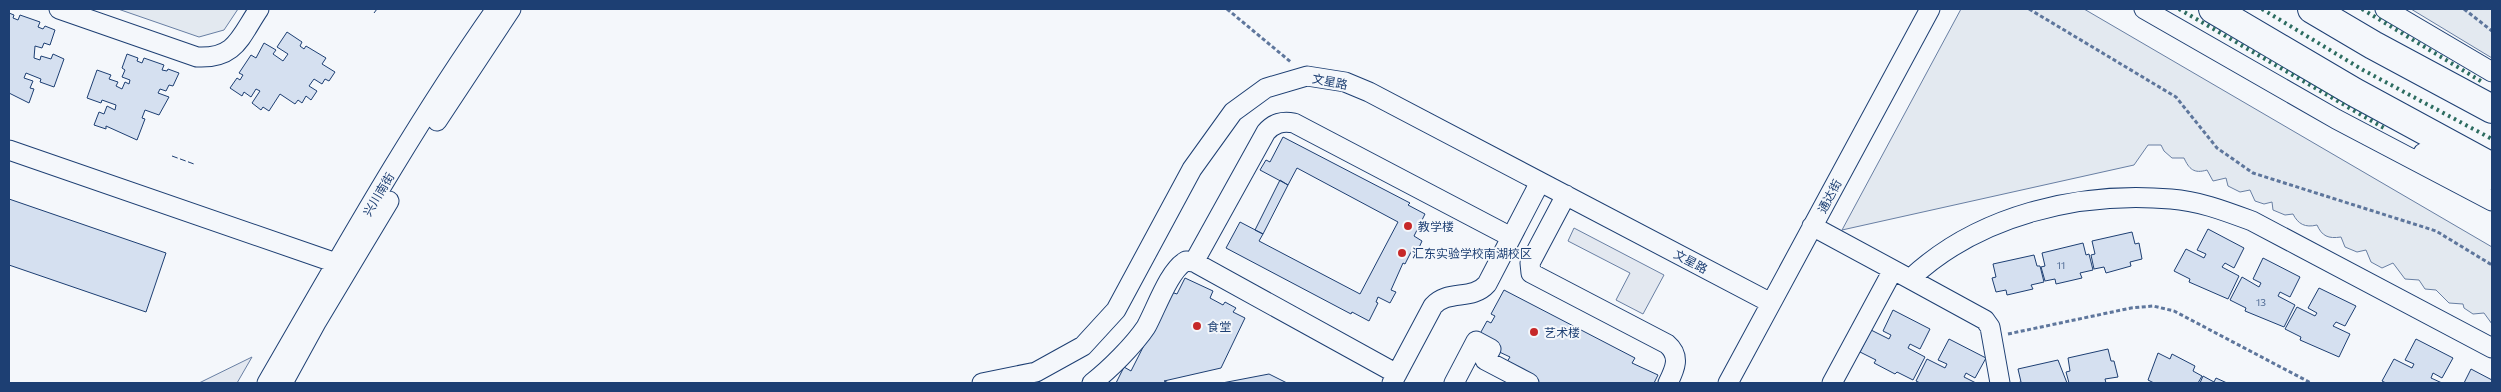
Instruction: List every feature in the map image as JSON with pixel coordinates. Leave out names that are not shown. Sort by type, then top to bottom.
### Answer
[{"type":"highway","points":[[2213,9],[2354,92],[2492,167]]},
{"type":"highway","points":[[2312,9],[2373,45],[2492,109]]},
{"type":"street","points":[[59,9],[197,57],[215,58],[228,52],[259,9]]},
{"type":"street","name":"兴川南街","points":[[267,383],[336,264],[460,59],[496,9]]},
{"type":"street","name":"兴川南街","points":[[283,383],[317,321],[434,126],[511,9]]},
{"type":"street","name":"通达街","points":[[1728,383],[1930,9]]},
{"type":"street","points":[[2144,9],[2336,118],[2492,201]]},
{"type":"street","points":[[2384,9],[2492,72]]},
{"type":"street","points":[[2373,45],[2492,96]]},
{"type":"street","name":"文星路","points":[[982,383],[1036,372],[1082,346],[1116,310],[1192,169],[1233,112],[1266,88],[1308,76],[1345,82],[1369,92],[1771,302]]},
{"type":"street","points":[[2336,118],[2492,180]]},
{"type":"street","points":[[1194,262],[1266,132],[1271,126],[1281,122],[1294,123],[1511,237]]},
{"type":"street","points":[[9,150],[336,264]]},
{"type":"street","points":[[1092,383],[1102,375],[1145,328],[1177,268],[1186,261],[1194,262],[1395,379],[1432,306],[1444,297],[1469,295],[1481,290],[1540,182]]},
{"type":"street","points":[[1566,195],[1530,263],[1531,273],[1667,344],[1674,353],[1676,362],[1668,383]]},
{"type":"street","points":[[1910,279],[1960,241],[2042,209],[2084,200],[2172,199],[2210,206],[2252,221],[2492,348]]},
{"type":"street","points":[[1812,226],[1985,320],[1992,337],[2000,383]]},
{"type":"street","points":[[1832,383],[1893,270]]},
{"type":"street","points":[[1454,383],[1476,342],[1491,349],[1485,360],[1529,383]]},
{"type":"path","points":[[1227,9],[1308,76]]},
{"type":"path","points":[[2030,9],[2176,97],[2217,148],[2254,173],[2436,231],[2492,265]]},
{"type":"path","points":[[2464,9],[2492,31]]},
{"type":"path","points":[[1992,337],[2131,308],[2154,306],[2174,311],[2311,383]]},
{"type":"shaded area","points":[[118,9],[238,9],[224,30],[199,37]]},
{"type":"shaded area","points":[[1961,9],[2084,9],[2492,247],[2492,324],[2484,313],[2473,314],[2464,308],[2463,304],[2449,303],[2436,290],[2425,289],[2419,280],[2405,279],[2393,263],[2382,268],[2371,262],[2366,250],[2357,252],[2345,247],[2341,237],[2332,238],[2326,236],[2317,225],[2305,225],[2300,223],[2293,214],[2285,215],[2273,210],[2272,202],[2264,204],[2255,201],[2250,190],[2240,192],[2228,186],[2226,178],[2213,181],[2207,170],[2193,170],[2184,158],[2172,158],[2164,151],[2161,145],[2148,145],[2134,165],[1842,230]]},
{"type":"shaded area","points":[[2411,9],[2492,9],[2492,58],[2482,52]]},
{"type":"shaded area","points":[[1574,228],[1664,275],[1643,314],[1616,300],[1630,273],[1568,241]]},
{"type":"shaded area","points":[[252,357],[237,383],[199,383]]},
{"type":"building","points":[[9,13],[18,20],[20,15],[40,22],[38,27],[43,29],[45,26],[55,30],[50,45],[44,43],[42,48],[35,46],[34,58],[40,60],[41,56],[51,59],[53,54],[64,59],[54,87],[40,82],[41,79],[26,73],[24,78],[33,81],[30,88],[34,89],[29,103],[9,93]]},
{"type":"building","points":[[287,32],[302,42],[300,46],[304,49],[306,46],[326,58],[322,64],[335,72],[329,81],[325,79],[322,84],[314,79],[309,86],[317,91],[311,100],[306,96],[302,103],[298,100],[295,104],[280,94],[269,111],[263,107],[261,110],[252,103],[260,91],[256,89],[251,97],[244,92],[242,96],[230,88],[237,78],[240,80],[243,75],[239,73],[251,55],[256,58],[264,43],[276,50],[273,54],[283,61],[288,54],[277,47]]},
{"type":"building","points":[[127,54],[138,58],[137,61],[142,63],[144,58],[164,65],[162,70],[167,71],[168,69],[179,73],[173,86],[169,85],[166,91],[160,89],[158,93],[169,97],[159,115],[145,110],[142,118],[145,119],[137,140],[106,126],[106,129],[94,125],[99,112],[104,114],[107,106],[115,110],[116,105],[102,100],[101,103],[87,98],[97,70],[111,75],[109,79],[118,82],[116,86],[122,89],[125,82],[129,84],[130,80],[122,77],[125,70],[122,68]]},
{"type":"building","name":"教学楼","points":[[1283,137],[1410,203],[1408,205],[1425,214],[1414,236],[1422,241],[1417,252],[1412,250],[1405,264],[1403,263],[1391,290],[1396,292],[1390,303],[1378,297],[1376,302],[1378,303],[1369,321],[1352,312],[1351,314],[1226,248],[1240,222],[1263,234],[1259,241],[1360,294],[1398,222],[1297,168],[1288,185],[1260,170],[1266,160],[1270,162]]},
{"type":"building","points":[[1280,180],[1288,185],[1263,234],[1255,230]]},
{"type":"building","points":[[9,199],[166,253],[146,312],[9,265]]},
{"type":"building","points":[[2208,229],[2244,248],[2234,268],[2225,263],[2222,267],[2239,276],[2228,299],[2189,282],[2190,279],[2174,271],[2186,249],[2204,258],[2206,254],[2197,250]]},
{"type":"building","points":[[2132,232],[2135,244],[2139,243],[2142,259],[2130,262],[2131,266],[2106,273],[2104,267],[2094,269],[2091,255],[2095,254],[2092,241]]},
{"type":"building","points":[[2083,243],[2086,255],[2089,254],[2093,270],[2080,273],[2082,278],[2056,284],[2055,279],[2045,281],[2041,267],[2045,266],[2042,253]]},
{"type":"building","points":[[2034,255],[2037,266],[2040,266],[2044,282],[2031,285],[2033,289],[2007,295],[2006,290],[1996,292],[1992,278],[1996,277],[1993,264]]},
{"type":"building","points":[[2263,258],[2300,277],[2290,297],[2280,292],[2278,296],[2295,305],[2284,327],[2245,311],[2246,308],[2230,300],[2242,277],[2259,287],[2261,283],[2253,279]]},
{"type":"building","name":"食堂","points":[[1185,278],[1213,291],[1210,298],[1223,305],[1225,302],[1236,308],[1233,312],[1245,318],[1221,368],[1164,381],[1169,383],[1116,383],[1124,367],[1131,371],[1171,292],[1177,294]]},
{"type":"building","points":[[2319,288],[2356,306],[2345,326],[2336,322],[2333,326],[2350,334],[2339,357],[2300,340],[2301,337],[2285,329],[2297,307],[2315,316],[2317,313],[2308,308]]},
{"type":"building","name":"艺术楼","points":[[1504,290],[1635,358],[1632,363],[1658,375],[1654,383],[1540,383],[1505,365],[1510,357],[1476,341],[1487,321],[1491,323],[1495,316],[1491,314]]},
{"type":"building","points":[[1893,310],[1930,329],[1920,349],[1910,344],[1908,348],[1925,357],[1913,380],[1897,372],[1895,374],[1874,363],[1876,360],[1860,352],[1871,330],[1889,339],[1891,335],[1883,331]]},
{"type":"building","points":[[1949,339],[1986,358],[1975,378],[1966,373],[1964,377],[1976,383],[1920,383],[1916,381],[1927,359],[1945,368],[1947,364],[1938,360]]},
{"type":"building","points":[[2416,339],[2453,358],[2442,378],[2433,373],[2431,378],[2442,383],[2386,383],[2382,381],[2394,359],[2412,368],[2414,364],[2405,360]]},
{"type":"building","points":[[2108,349],[2111,361],[2114,361],[2118,377],[2105,379],[2106,383],[2069,383],[2066,372],[2070,371],[2068,358]]},
{"type":"building","points":[[2158,353],[2170,359],[2172,354],[2195,366],[2193,371],[2202,376],[2198,383],[2154,383],[2148,380]]},
{"type":"building","points":[[2058,360],[2067,383],[2017,383],[2021,382],[2018,369]]},
{"type":"building","points":[[2471,369],[2492,380],[2492,383],[2464,383]]},
{"type":"building","points":[[1269,374],[1287,383],[1222,383]]},
{"type":"building","points":[[2203,376],[2214,382],[2216,378],[2227,383],[2200,383]]},
{"type":"hedge","points":[[2179,9],[2384,128]]},
{"type":"hedge","points":[[2262,9],[2363,70],[2492,139]]},
{"type":"hedge","points":[[2362,9],[2484,83]]},
{"type":"fence","points":[[374,13],[377,9]]},
{"type":"fence","points":[[172,156],[194,164]]},
{"type":"place","name":"教学楼","points":[[1408,226]]},
{"type":"place","name":"汇东实验学校南湖校区","points":[[1402,253]]},
{"type":"place","name":"食堂","points":[[1197,326]]},
{"type":"place","name":"艺术楼","points":[[1534,332]]}]
